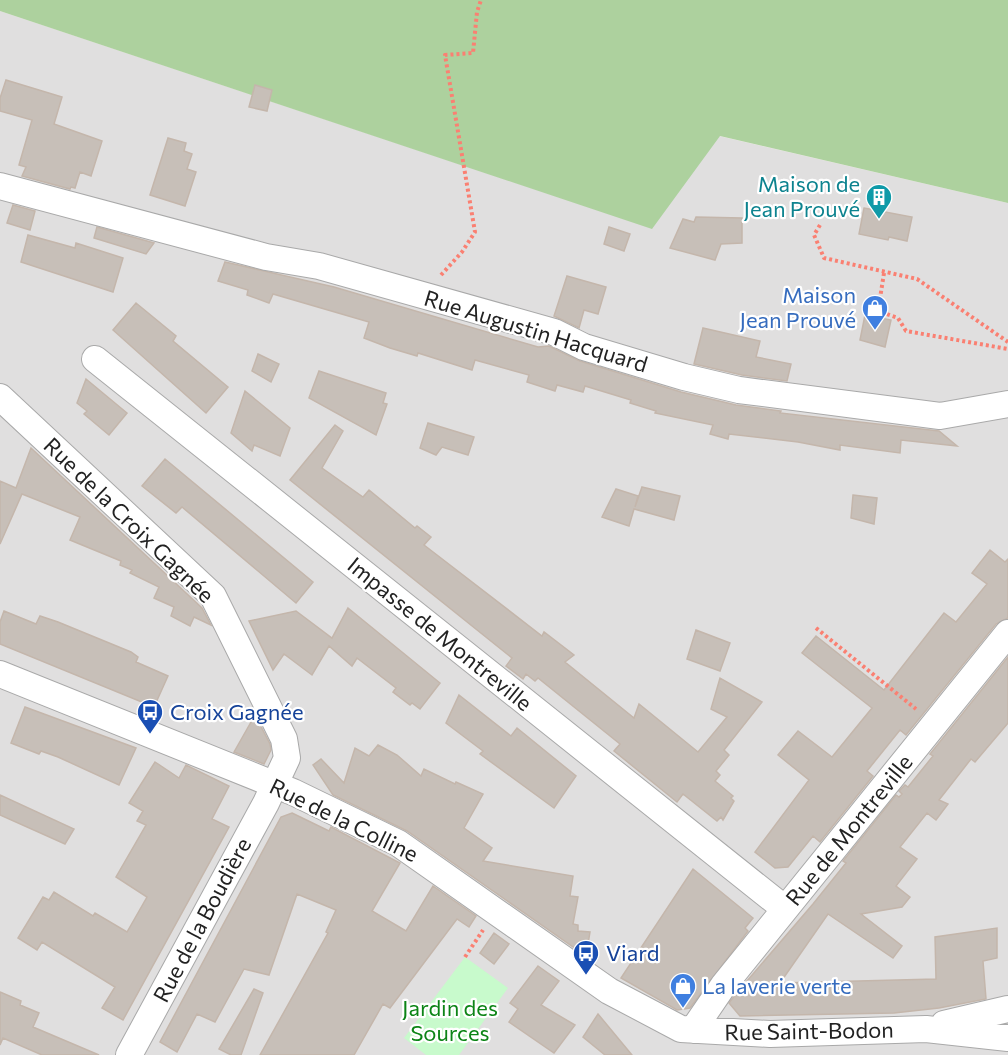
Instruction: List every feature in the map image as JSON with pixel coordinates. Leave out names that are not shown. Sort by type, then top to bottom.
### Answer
[{"type":"street","name":"Rue Augustin Hacquard","points":[[0,186],[266,257],[319,266],[554,332],[584,347],[684,377],[739,390],[940,416],[1008,404]]},
{"type":"street","name":"Impasse de Montreville","points":[[95,359],[785,909]]},
{"type":"street","name":"Rue de la Croix Gagnée","points":[[0,397],[213,596],[284,739],[287,758],[274,784]]},
{"type":"street","name":"Rue de Montreville","points":[[693,1030],[723,986],[1008,633]]},
{"type":"street","name":"Rue de la Colline","points":[[0,674],[274,784],[398,843],[609,991],[675,1026],[693,1030]]},
{"type":"street","name":"Rue de la Boudière","points":[[129,1055],[274,784]]},
{"type":"street","name":"Rue Saint-Bodon","points":[[926,1029],[1008,1009]]},
{"type":"street","name":"Rue Saint-Bodon","points":[[693,1030],[770,1034],[926,1029],[1008,1038]]},
{"type":"path","points":[[437,279],[462,252],[475,232],[445,55],[473,53],[477,12],[481,0]]},
{"type":"path","points":[[820,225],[814,235],[824,258],[917,279],[1008,342]]},
{"type":"path","points":[[885,273],[878,311],[898,318],[906,331],[1008,349]]},
{"type":"path","points":[[816,628],[935,724]]},
{"type":"shaded area","points":[[0,11],[651,228],[719,136],[1008,203],[1008,1055],[0,1055]]},
{"type":"green space","points":[[0,0],[1008,0],[1008,203],[720,136],[652,229],[0,11]]},
{"type":"green space","name":"Jardin des Sources","points":[[465,957],[508,988],[459,1055],[426,1055],[404,1038]]},
{"type":"building","points":[[6,80],[62,97],[54,124],[102,141],[91,176],[80,172],[75,188],[70,189],[22,176],[26,167],[19,165],[32,120],[0,111],[0,98]]},
{"type":"building","points":[[255,85],[272,90],[267,111],[249,107]]},
{"type":"building","points":[[168,138],[186,143],[184,151],[192,154],[187,169],[196,172],[185,206],[150,195]]},
{"type":"building","points":[[13,205],[35,211],[30,230],[7,223]]},
{"type":"building","points":[[864,208],[912,217],[907,241],[859,234]]},
{"type":"building","points":[[696,217],[742,218],[742,243],[721,244],[715,260],[670,248],[683,219],[694,222]]},
{"type":"building","points":[[97,227],[154,243],[146,254],[94,238]]},
{"type":"building","points":[[609,227],[630,234],[624,251],[604,244]]},
{"type":"building","points":[[28,235],[75,248],[76,243],[123,258],[113,292],[21,262]]},
{"type":"building","points":[[225,262],[334,287],[538,347],[549,346],[580,361],[681,392],[736,405],[781,411],[780,413],[939,431],[957,446],[901,440],[900,453],[840,445],[840,450],[798,442],[729,434],[728,439],[710,434],[713,425],[655,413],[656,411],[630,403],[631,400],[585,386],[583,392],[557,385],[555,391],[527,382],[529,375],[475,360],[472,370],[418,353],[417,356],[390,348],[364,338],[369,322],[273,294],[269,303],[247,295],[248,290],[218,281]]},
{"type":"building","points":[[567,276],[606,287],[598,314],[584,310],[579,328],[554,316]]},
{"type":"building","points":[[136,303],[176,336],[173,341],[228,387],[206,413],[113,330]]},
{"type":"building","name":"Maison Jean Prouvé","points":[[865,315],[891,320],[885,347],[860,340]]},
{"type":"building","points":[[703,328],[760,341],[756,357],[791,364],[787,381],[742,375],[694,364]]},
{"type":"building","points":[[258,354],[279,364],[271,382],[252,371]]},
{"type":"building","points":[[319,371],[386,393],[383,403],[387,404],[376,435],[309,398]]},
{"type":"building","points":[[86,379],[127,413],[109,435],[84,414],[87,411],[77,403]]},
{"type":"building","points":[[245,391],[290,428],[280,456],[254,445],[252,451],[231,433]]},
{"type":"building","points":[[428,423],[474,437],[468,455],[442,447],[436,455],[420,448]]},
{"type":"building","points":[[335,425],[343,431],[322,468],[363,497],[369,490],[415,528],[417,526],[431,537],[424,545],[542,636],[544,632],[574,655],[565,662],[634,718],[639,704],[698,752],[727,717],[711,709],[720,678],[762,702],[724,750],[729,755],[716,771],[720,775],[715,781],[733,796],[731,798],[734,801],[723,820],[721,817],[717,821],[683,794],[677,802],[614,751],[620,744],[538,678],[535,681],[526,674],[523,679],[506,666],[512,658],[290,480]]},
{"type":"building","points":[[31,448],[202,608],[211,625],[194,617],[190,626],[171,616],[174,607],[154,598],[159,587],[130,573],[132,570],[120,565],[121,561],[70,540],[80,517],[22,494],[0,544],[0,481],[16,488]]},
{"type":"building","points":[[165,459],[313,582],[296,603],[182,507],[176,513],[142,486]]},
{"type":"building","points":[[642,487],[680,496],[674,520],[634,509],[629,526],[602,517],[616,489],[638,496],[635,507]]},
{"type":"building","points":[[853,495],[877,498],[874,524],[851,518]]},
{"type":"building","points":[[990,550],[1005,562],[1008,559],[1008,618],[996,624],[906,735],[900,730],[867,771],[873,776],[820,842],[813,836],[788,867],[775,868],[755,852],[809,780],[778,755],[798,731],[832,757],[872,708],[802,653],[816,636],[884,690],[944,613],[956,622],[987,584],[972,573]]},
{"type":"building","points":[[348,608],[440,683],[420,709],[412,703],[410,705],[393,692],[396,688],[357,658],[352,666],[329,646],[312,675],[284,654],[273,670],[249,621],[296,611],[332,638]]},
{"type":"building","points":[[4,611],[36,624],[40,616],[131,652],[138,657],[136,662],[168,676],[154,707],[0,644],[0,622]]},
{"type":"building","points":[[696,630],[730,643],[720,671],[687,659]]},
{"type":"building","points":[[1008,657],[1008,723],[975,762],[971,759],[939,800],[948,804],[936,820],[927,813],[900,847],[917,859],[896,886],[910,897],[902,907],[861,914],[902,946],[893,958],[828,914],[780,983],[936,979],[935,937],[997,928],[997,958],[983,961],[986,999],[939,1008],[894,1013],[740,1016],[729,1003],[846,863],[843,861],[896,795],[899,797],[902,794],[899,791],[905,785],[908,787],[933,756],[930,754]]},
{"type":"building","points":[[459,695],[511,736],[517,728],[576,776],[554,808],[480,754],[483,751],[446,723]]},
{"type":"building","points":[[25,707],[136,748],[119,785],[58,757],[41,751],[39,754],[11,743]]},
{"type":"building","points":[[255,715],[270,744],[271,750],[264,764],[234,752]]},
{"type":"building","points":[[378,745],[397,755],[421,776],[424,769],[483,794],[464,828],[492,848],[483,861],[573,876],[570,896],[578,897],[573,924],[578,925],[578,931],[590,932],[586,956],[407,831],[333,795],[313,765],[321,759],[344,783],[355,748],[369,756]]},
{"type":"building","points":[[155,762],[179,778],[186,765],[229,786],[212,819],[229,827],[123,1020],[102,1008],[115,987],[42,942],[37,950],[18,938],[43,897],[49,900],[54,892],[93,916],[95,913],[127,932],[147,897],[116,877],[146,825],[137,821],[143,811],[129,803]]},
{"type":"building","points":[[0,795],[74,829],[65,844],[0,815]]},
{"type":"building","points":[[292,813],[329,831],[331,827],[400,863],[372,911],[406,931],[433,886],[476,916],[469,927],[457,919],[390,1008],[383,1004],[354,1055],[260,1055],[328,933],[326,932],[336,910],[297,894],[269,975],[244,969],[215,1022],[197,1014],[177,1052],[160,1042],[281,817]]},
{"type":"building","points":[[693,869],[753,918],[745,928],[748,931],[690,1008],[677,1010],[621,978]]},
{"type":"building","points":[[494,933],[509,944],[494,964],[480,953]]},
{"type":"building","points":[[538,966],[559,981],[541,1005],[575,1025],[554,1053],[509,1022],[518,1009],[510,1003]]},
{"type":"building","points":[[254,989],[263,993],[241,1055],[231,1055],[219,1049]]},
{"type":"building","points":[[0,992],[21,1001],[20,1005],[39,1013],[33,1027],[99,1055],[42,1055],[3,1038],[0,1045]]},
{"type":"building","points":[[598,1014],[632,1055],[605,1055],[583,1037]]},
{"type":"place","name":"Maison de Jean Prouvé","points":[[879,220]]},
{"type":"place","name":"Maison Jean Prouvé","points":[[875,331]]},
{"type":"place","name":"Croix Gagnée","points":[[150,735]]},
{"type":"place","name":"Viard","points":[[586,976]]},
{"type":"place","name":"La laverie verte","points":[[683,1009]]}]
